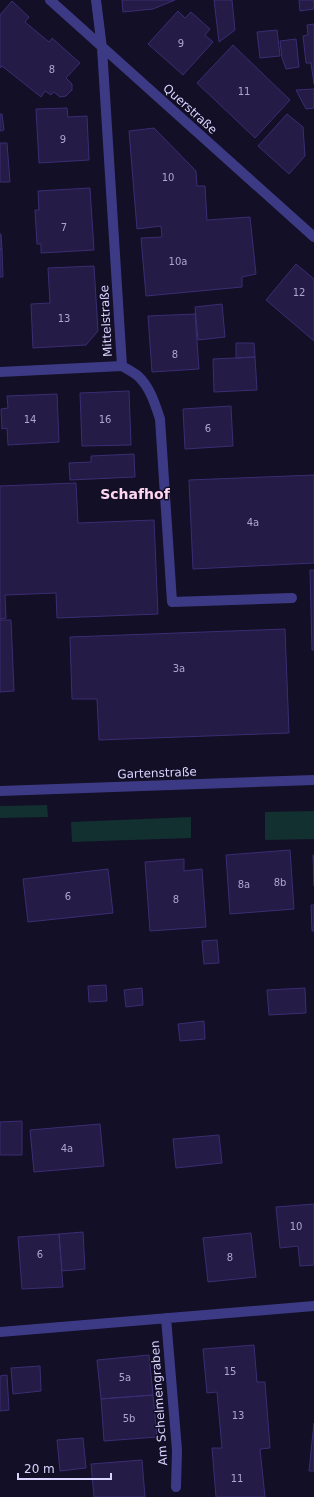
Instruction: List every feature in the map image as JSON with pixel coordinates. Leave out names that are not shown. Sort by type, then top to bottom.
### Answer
[{"type":"street","name":"Querstraße","points":[[50,0],[314,237]]},
{"type":"street","name":"Mittelstraße","points":[[96,0],[102,48],[122,366],[138,377],[146,386],[155,402],[160,418],[172,602],[292,598]]},
{"type":"street","points":[[0,372],[122,366]]},
{"type":"street","name":"Gartenstraße","points":[[0,791],[314,780]]},
{"type":"street","points":[[0,1332],[314,1306]]},
{"type":"street","name":"Am Schelmengraben","points":[[166,1318],[177,1450],[176,1487]]},
{"type":"green space","points":[[47,805],[48,817],[0,818],[0,806]]},
{"type":"green space","points":[[314,811],[314,839],[265,840],[265,812]]},
{"type":"green space","points":[[191,817],[191,838],[72,842],[71,822]]},
{"type":"building","points":[[122,0],[175,0],[153,9],[123,12]]},
{"type":"building","points":[[214,0],[232,0],[235,30],[219,42]]},
{"type":"building","points":[[299,0],[314,0],[314,9],[300,11]]},
{"type":"building","points":[[12,1],[29,17],[25,22],[49,42],[52,38],[80,63],[66,78],[72,84],[72,90],[66,96],[60,97],[54,92],[51,95],[45,91],[41,97],[2,66],[0,68],[0,15]]},
{"type":"building","points":[[178,11],[185,18],[191,12],[210,29],[205,35],[213,42],[183,75],[148,44]]},
{"type":"building","points":[[314,24],[314,84],[311,63],[306,63],[303,36],[308,35],[307,25]]},
{"type":"building","points":[[277,30],[280,56],[260,58],[257,32]]},
{"type":"building","points":[[296,39],[299,67],[286,69],[282,58],[280,41]]},
{"type":"building","points":[[233,45],[290,100],[255,138],[197,83]]},
{"type":"building","points":[[314,89],[314,108],[306,109],[296,90]]},
{"type":"building","points":[[67,108],[68,117],[87,116],[89,160],[39,163],[36,109]]},
{"type":"building","points":[[0,114],[2,114],[4,130],[0,131]]},
{"type":"building","points":[[287,114],[303,127],[305,156],[289,174],[258,146]]},
{"type":"building","points":[[154,128],[196,171],[197,186],[205,186],[207,220],[250,217],[256,274],[242,277],[242,287],[146,296],[141,238],[162,237],[161,226],[137,229],[129,131]]},
{"type":"building","points":[[0,143],[7,143],[10,182],[0,182]]},
{"type":"building","points":[[90,188],[94,250],[41,253],[41,244],[37,244],[35,210],[39,210],[38,191]]},
{"type":"building","points":[[1,234],[2,249],[0,249]]},
{"type":"building","points":[[0,249],[2,249],[3,277],[0,277]]},
{"type":"building","points":[[296,264],[314,279],[314,341],[266,300]]},
{"type":"building","points":[[94,266],[98,331],[86,345],[33,348],[31,304],[50,303],[48,268]]},
{"type":"building","points":[[222,304],[225,337],[198,340],[195,307]]},
{"type":"building","points":[[195,314],[199,369],[152,372],[148,316]]},
{"type":"building","points":[[236,343],[254,343],[255,357],[236,358]]},
{"type":"building","points":[[255,357],[257,390],[214,392],[213,359]]},
{"type":"building","points":[[129,391],[131,445],[82,446],[80,393]]},
{"type":"building","points":[[57,394],[59,442],[8,445],[7,428],[2,429],[1,409],[8,408],[7,396]]},
{"type":"building","points":[[231,406],[233,446],[185,449],[183,409]]},
{"type":"building","points":[[134,454],[135,477],[70,480],[69,463],[91,462],[91,456]]},
{"type":"building","points":[[314,475],[314,563],[193,569],[189,480]]},
{"type":"building","points":[[76,483],[78,523],[154,520],[158,614],[57,618],[56,593],[5,595],[6,618],[0,619],[0,486]]},
{"type":"building","points":[[310,570],[314,570],[314,650],[312,650]]},
{"type":"building","points":[[0,620],[11,620],[14,691],[0,692]]},
{"type":"building","points":[[285,629],[289,733],[99,740],[97,699],[72,699],[70,637]]},
{"type":"building","points":[[290,850],[294,909],[230,914],[226,855]]},
{"type":"building","points":[[313,855],[314,855],[314,886]]},
{"type":"building","points":[[184,859],[184,871],[202,869],[206,927],[150,931],[145,862]]},
{"type":"building","points":[[108,869],[113,913],[28,922],[23,879]]},
{"type":"building","points":[[311,905],[314,905],[314,931],[312,931]]},
{"type":"building","points":[[217,940],[219,963],[204,964],[202,941]]},
{"type":"building","points":[[106,985],[107,1001],[89,1002],[88,986]]},
{"type":"building","points":[[142,988],[143,1005],[126,1007],[124,990]]},
{"type":"building","points":[[305,988],[306,1013],[269,1015],[267,990]]},
{"type":"building","points":[[204,1021],[205,1039],[180,1041],[178,1024]]},
{"type":"building","points":[[22,1121],[22,1155],[0,1155],[0,1122]]},
{"type":"building","points":[[100,1124],[104,1166],[34,1172],[30,1130]]},
{"type":"building","points":[[219,1135],[222,1163],[176,1168],[173,1139]]},
{"type":"building","points":[[314,1204],[314,1265],[300,1266],[298,1246],[280,1248],[276,1207]]},
{"type":"building","points":[[83,1232],[85,1269],[62,1271],[59,1234]]},
{"type":"building","points":[[251,1233],[256,1277],[208,1282],[203,1238]]},
{"type":"building","points":[[59,1234],[63,1287],[22,1289],[18,1237]]},
{"type":"building","points":[[254,1345],[257,1382],[265,1382],[270,1448],[260,1449],[265,1497],[216,1497],[212,1448],[222,1448],[217,1392],[207,1393],[203,1349]]},
{"type":"building","points":[[149,1355],[153,1395],[101,1399],[97,1360]]},
{"type":"building","points":[[40,1366],[41,1391],[13,1394],[11,1368]]},
{"type":"building","points":[[7,1375],[9,1410],[0,1411],[0,1376]]},
{"type":"building","points":[[153,1395],[157,1437],[104,1441],[101,1399]]},
{"type":"building","points":[[314,1423],[314,1471],[309,1471]]},
{"type":"building","points":[[83,1438],[86,1468],[60,1471],[57,1440]]},
{"type":"building","points":[[142,1460],[145,1497],[94,1497],[91,1464]]},
{"type":"district","name":"Schafhof","points":[[135,494]]}]
